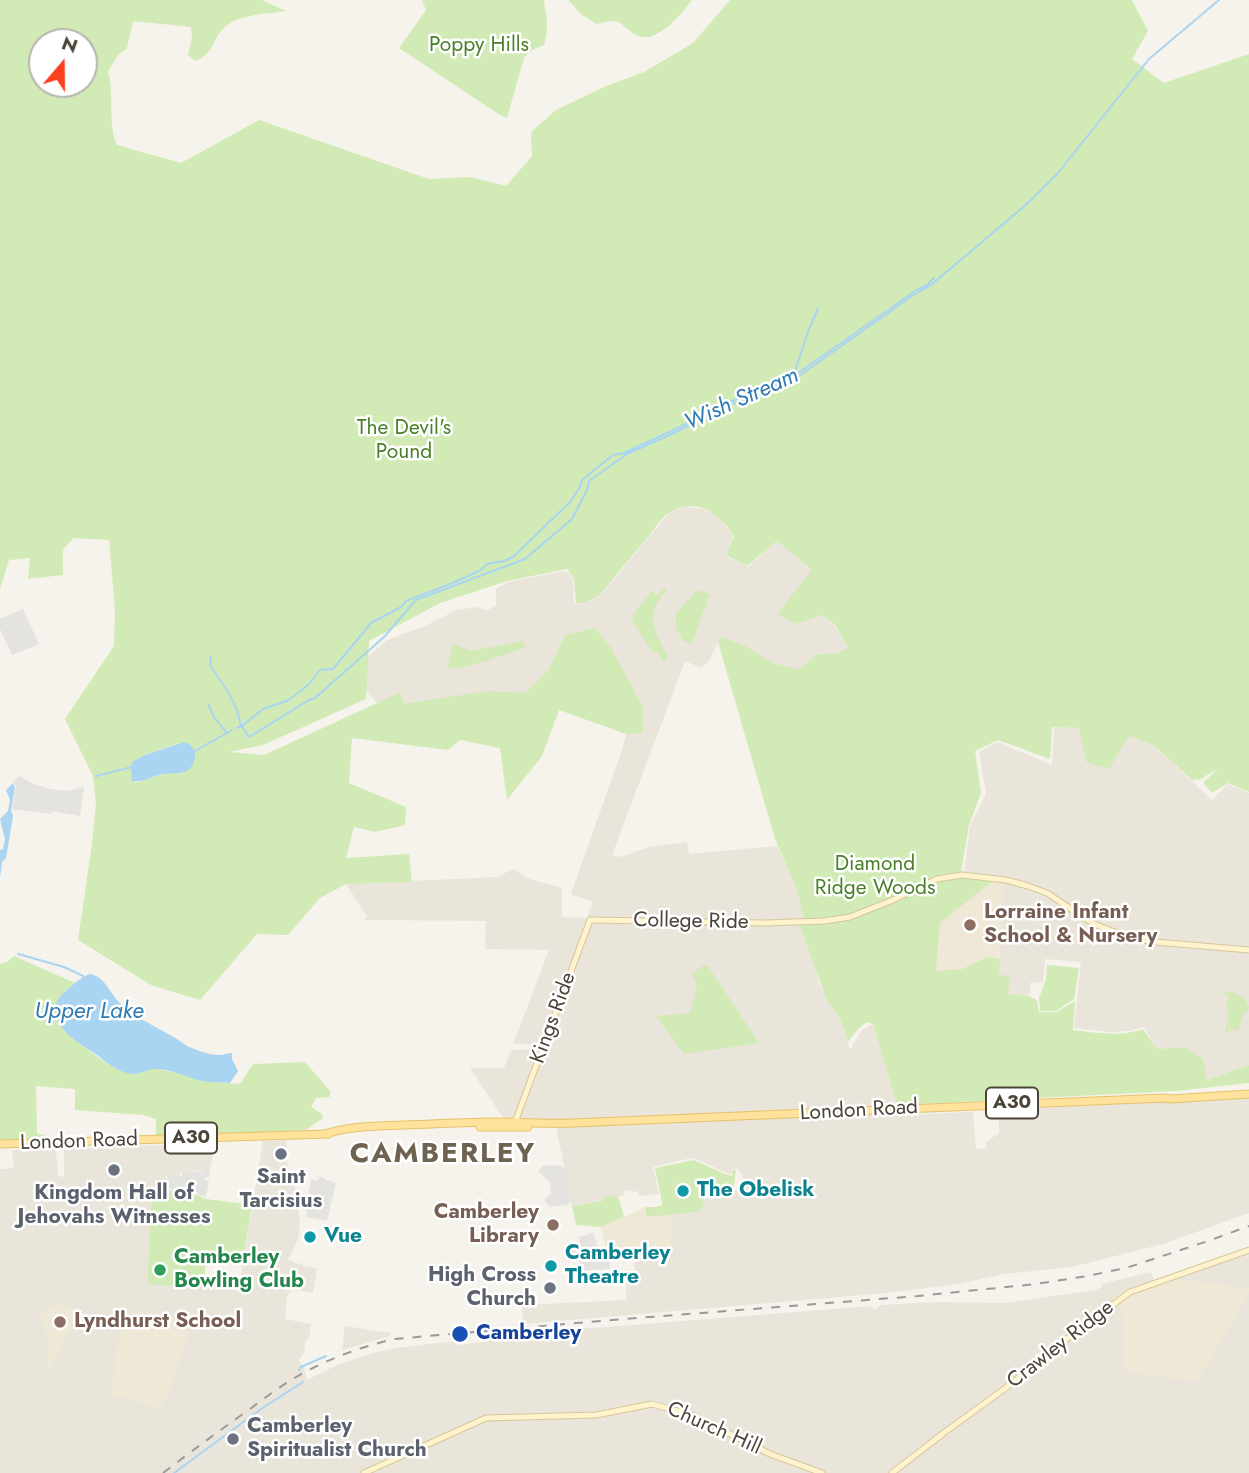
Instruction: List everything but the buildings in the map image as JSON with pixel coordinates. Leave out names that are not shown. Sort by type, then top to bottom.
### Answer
[{"type":"main road","name":"London Road","points":[[0,1144],[325,1133],[374,1126],[553,1124],[1165,1098],[1249,1092]]},
{"type":"street","name":"College Ride","points":[[590,920],[793,923],[850,917],[937,879],[962,875],[1006,880],[1047,893],[1094,924],[1130,938],[1249,950]]},
{"type":"street","name":"Kings Ride","points":[[518,1123],[590,920]]},
{"type":"street","name":"Crawley Ridge","points":[[892,1473],[1130,1292],[1249,1250]]},
{"type":"street","name":"Church Hill","points":[[364,1473],[486,1418],[588,1415],[646,1404],[692,1415],[770,1454],[822,1473]]},
{"type":"shaded area","points":[[685,507],[702,509],[721,520],[733,537],[726,556],[748,567],[777,541],[812,570],[796,624],[822,615],[834,625],[848,648],[837,653],[817,654],[799,669],[772,663],[746,646],[721,637],[708,662],[701,668],[685,661],[612,855],[620,857],[649,847],[687,842],[689,854],[777,846],[797,891],[819,982],[827,1001],[840,1019],[850,1050],[861,1031],[873,1024],[896,1103],[895,1115],[973,1112],[976,1149],[986,1148],[986,1142],[999,1133],[999,1110],[1249,1098],[1249,1213],[1163,1244],[1072,1267],[1004,1274],[958,1284],[887,1293],[523,1324],[522,1305],[626,1300],[626,1271],[635,1270],[634,1258],[647,1257],[654,1251],[671,1250],[670,1214],[697,1212],[695,1186],[743,1191],[743,1175],[733,1169],[731,1175],[694,1158],[682,1160],[653,1167],[659,1194],[639,1196],[638,1191],[623,1191],[624,1195],[572,1206],[555,1120],[504,1119],[470,1068],[504,1068],[511,1050],[539,1049],[541,1044],[513,1044],[549,950],[485,949],[486,921],[366,921],[364,920],[367,916],[346,884],[497,877],[513,869],[532,880],[560,887],[562,917],[587,918],[593,902],[571,894],[626,734],[539,698],[404,708],[401,692],[378,704],[361,686],[360,664],[387,640],[425,626],[457,610],[477,607],[486,611],[496,606],[496,589],[508,582],[568,572],[573,579],[574,604],[586,603],[600,596],[669,513]]},
{"type":"shaded area","points":[[23,609],[39,644],[12,655],[0,629],[0,619]]},
{"type":"shaded area","points":[[1054,727],[1080,728],[1086,762],[1129,736],[1152,744],[1212,800],[1228,784],[1249,793],[1249,1065],[1207,1080],[1184,1047],[1157,1049],[1144,1027],[1110,1032],[1074,1028],[1081,962],[1045,959],[1043,983],[1031,982],[1029,996],[1008,994],[998,975],[1000,927],[993,881],[964,874],[970,826],[986,794],[979,752],[998,742],[1052,765]]},
{"type":"shaded area","points":[[20,776],[33,784],[51,789],[67,791],[84,787],[80,816],[52,811],[51,814],[12,809],[16,786],[13,781]]},
{"type":"shaded area","name":"Lorraine Infant School & Nursery","points":[[993,881],[1003,883],[998,959],[987,957],[962,969],[936,972],[939,923]]},
{"type":"shaded area","points":[[286,1140],[287,1161],[290,1178],[294,1182],[300,1223],[298,1240],[288,1259],[297,1264],[303,1263],[303,1266],[317,1268],[313,1293],[291,1289],[287,1297],[285,1319],[311,1324],[309,1339],[306,1339],[304,1353],[298,1361],[303,1365],[307,1380],[352,1360],[397,1348],[455,1341],[456,1345],[484,1342],[484,1337],[525,1336],[525,1332],[530,1331],[871,1306],[875,1309],[881,1305],[1004,1303],[1095,1290],[1103,1287],[1101,1284],[1151,1272],[1154,1281],[1189,1274],[1249,1253],[1249,1473],[0,1473],[0,1169],[14,1168],[12,1150],[56,1149],[58,1176],[64,1177],[64,1148],[214,1144],[211,1166],[204,1165],[203,1171],[181,1171],[180,1176],[166,1176],[166,1190],[152,1190],[147,1283],[239,1287],[263,1141]]},
{"type":"shaded area","points":[[556,1165],[565,1168],[571,1202],[550,1207],[544,1200],[551,1193],[550,1182],[538,1171],[543,1166]]},
{"type":"shaded area","points":[[204,1166],[210,1166],[209,1177],[205,1177],[205,1180],[209,1181],[206,1197],[182,1189],[167,1189],[167,1176],[182,1176],[182,1171],[203,1172]]},
{"type":"shaded area","points":[[320,1176],[336,1183],[327,1221],[307,1217],[311,1179],[317,1181]]},
{"type":"shaded area","points":[[646,1207],[646,1217],[670,1214],[671,1250],[654,1251],[647,1257],[609,1260],[601,1227]]},
{"type":"shaded area","points":[[593,1233],[603,1260],[609,1260],[610,1269],[578,1271],[580,1262],[573,1261],[568,1252],[580,1247],[579,1237]]},
{"type":"shaded area","points":[[1175,1279],[1249,1288],[1249,1292],[1199,1381],[1125,1372],[1123,1316],[1118,1304],[1138,1291]]},
{"type":"shaded area","name":"Lyndhurst School","points":[[61,1304],[81,1312],[49,1370],[47,1335],[40,1312]]},
{"type":"shaded area","points":[[187,1316],[187,1336],[182,1355],[168,1395],[160,1409],[110,1394],[122,1318]]},
{"type":"shaded area","points":[[345,1326],[390,1333],[390,1336],[342,1350]]},
{"type":"green space","points":[[0,0],[262,0],[286,11],[236,20],[223,29],[207,54],[196,61],[188,55],[192,38],[191,27],[133,21],[127,48],[118,55],[108,72],[112,127],[117,145],[181,163],[259,120],[429,179],[470,177],[506,186],[532,156],[531,132],[556,110],[606,86],[644,72],[693,43],[730,0],[1132,0],[1148,31],[1132,59],[1164,83],[1249,54],[1249,792],[1228,783],[1212,793],[1203,783],[1218,768],[1201,779],[1192,780],[1152,744],[1129,736],[1109,769],[1086,762],[1079,728],[1052,727],[1050,759],[998,740],[975,751],[981,793],[969,825],[960,878],[993,881],[940,923],[936,971],[962,969],[987,957],[1000,959],[999,975],[1010,976],[1008,994],[1029,996],[1037,1000],[1039,1012],[1057,1012],[1075,1001],[1073,1030],[1117,1034],[1143,1029],[1157,1049],[1184,1047],[1203,1059],[1207,1080],[1249,1065],[1249,1083],[1176,1091],[897,1105],[873,1024],[867,1022],[848,1042],[840,1019],[827,1001],[800,926],[804,919],[797,891],[775,839],[718,642],[721,637],[746,646],[772,663],[799,669],[817,654],[837,653],[848,648],[835,625],[822,615],[796,624],[777,614],[812,570],[777,541],[747,566],[726,555],[734,537],[715,515],[699,507],[690,506],[668,514],[659,522],[600,595],[585,603],[576,603],[574,579],[567,569],[507,581],[440,603],[369,641],[366,699],[263,745],[229,752],[264,755],[401,692],[404,704],[487,691],[525,693],[549,669],[565,635],[595,628],[611,648],[643,707],[643,733],[626,734],[559,710],[542,756],[507,800],[500,748],[460,740],[448,750],[352,738],[349,783],[406,807],[405,825],[375,832],[354,827],[346,858],[409,854],[412,882],[346,884],[320,898],[288,935],[257,934],[200,1000],[151,985],[78,940],[96,804],[93,776],[65,719],[114,646],[115,611],[109,540],[73,538],[63,550],[63,575],[28,579],[30,558],[9,560],[0,589]],"holes":[[[179,743],[185,772],[162,774],[135,783],[133,761]]]},
{"type":"green space","name":"Poppy Hills","points":[[422,0],[545,0],[546,39],[544,45],[530,51],[524,58],[507,118],[399,48],[426,10]]},
{"type":"green space","name":"Poppy Hills","points":[[568,0],[692,0],[667,27],[652,36],[644,37],[636,35],[616,21],[597,24],[582,15]]},
{"type":"green space","points":[[664,588],[667,590],[655,608],[653,623],[668,658],[664,662],[657,652],[653,653],[632,620],[633,614],[652,591],[657,595]]},
{"type":"green space","points":[[697,590],[710,594],[692,643],[683,641],[676,628],[676,614]]},
{"type":"green space","points":[[523,641],[525,647],[506,654],[477,664],[447,669],[453,644],[471,651]]},
{"type":"green space","points":[[14,956],[75,983],[65,991],[58,1024],[106,1063],[137,1074],[154,1068],[201,1081],[240,1084],[253,1064],[305,1062],[330,1091],[330,1097],[316,1098],[311,1107],[322,1114],[323,1118],[306,1130],[156,1137],[156,1119],[143,1115],[75,1110],[75,1089],[36,1086],[37,1134],[45,1135],[46,1141],[0,1142],[0,964]]},
{"type":"green space","points":[[1047,965],[1079,968],[1074,999],[1056,1011],[1040,1011],[1039,998],[1046,979]]},
{"type":"green space","points":[[702,966],[708,966],[759,1043],[684,1054],[656,1016],[690,1013],[697,985],[691,974]]},
{"type":"green space","points":[[1221,991],[1238,995],[1247,1003],[1249,1008],[1243,1015],[1238,1031],[1235,1029],[1233,1032],[1225,1032],[1230,1015],[1226,1002],[1229,1000]]},
{"type":"green space","points":[[694,1160],[732,1176],[733,1170],[736,1170],[733,1192],[706,1189],[702,1208],[697,1212],[646,1217],[646,1207],[662,1205],[655,1168]]},
{"type":"green space","points":[[152,1190],[186,1191],[206,1199],[252,1205],[244,1253],[206,1254],[204,1286],[147,1284]]},
{"type":"green space","points":[[618,1196],[624,1217],[601,1227],[576,1225],[572,1206]]},
{"type":"water","points":[[184,742],[191,746],[195,753],[193,764],[187,771],[132,781],[133,761]]},
{"type":"water","points":[[13,783],[13,816],[0,878],[0,850],[3,849],[5,839],[0,819],[8,811],[10,800],[6,790]]},
{"type":"water","name":"Upper Lake","points":[[90,974],[100,978],[128,1010],[187,1046],[211,1054],[232,1053],[238,1071],[230,1083],[202,1081],[157,1069],[126,1073],[111,1066],[76,1041],[60,1026],[55,1008],[68,989]]},
{"type":"waterway","name":"Wish Stream","points":[[242,726],[249,737],[315,698],[384,637],[416,600],[525,559],[572,519],[589,481],[627,454],[725,407],[789,383],[931,285],[1028,203],[1058,173],[1149,59],[1219,0]]},
{"type":"waterway","name":"Wish Stream","points":[[797,374],[934,278]]},
{"type":"waterway","points":[[237,728],[263,709],[289,700],[309,684],[320,670],[333,669],[371,623],[401,607],[406,601],[455,582],[481,570],[487,564],[513,557],[571,501],[582,480],[613,455],[624,453],[727,403],[792,378],[796,374],[818,308]]},
{"type":"waterway","points":[[211,656],[210,666],[233,702],[241,727]]},
{"type":"waterway","points":[[208,704],[226,732]]},
{"type":"waterway","name":"Wish Stream","points":[[195,751],[232,730]]},
{"type":"waterway","name":"Wish Stream","points":[[96,776],[132,767]]},
{"type":"waterway","points":[[18,954],[64,967],[83,976]]},
{"type":"waterway","points":[[299,1370],[326,1356]]},
{"type":"waterway","points":[[174,1473],[261,1409],[303,1382]]},
{"type":"railway","points":[[163,1473],[296,1377],[342,1355],[394,1339],[1036,1284],[1126,1268],[1249,1226]]},
{"type":"place","name":"Lorraine Infant School & Nursery","points":[[970,925]]},
{"type":"place","name":"Saint Tarcisius","points":[[281,1154]]},
{"type":"place","name":"Kingdom Hall of Jehovahs Witnesses","points":[[114,1170]]},
{"type":"place","name":"The Obelisk","points":[[683,1191]]},
{"type":"place","name":"Camberley Library","points":[[553,1225]]},
{"type":"place","name":"Vue","points":[[310,1237]]},
{"type":"place","name":"Camberley Theatre","points":[[551,1266]]},
{"type":"place","name":"Camberley Bowling Club","points":[[160,1270]]},
{"type":"place","name":"High Cross Church","points":[[550,1288]]},
{"type":"place","name":"Lyndhurst School","points":[[60,1322]]},
{"type":"place","name":"Camberley","points":[[460,1334]]},
{"type":"place","name":"Camberley Spiritualist Church","points":[[233,1439]]},
{"type":"district","name":"CAMBERLEY","points":[[443,1155]]},
{"type":"park label","name":"The Devil's Pound","points":[[404,441]]},
{"type":"park label","name":"Diamond Ridge Woods","points":[[875,877]]}]
